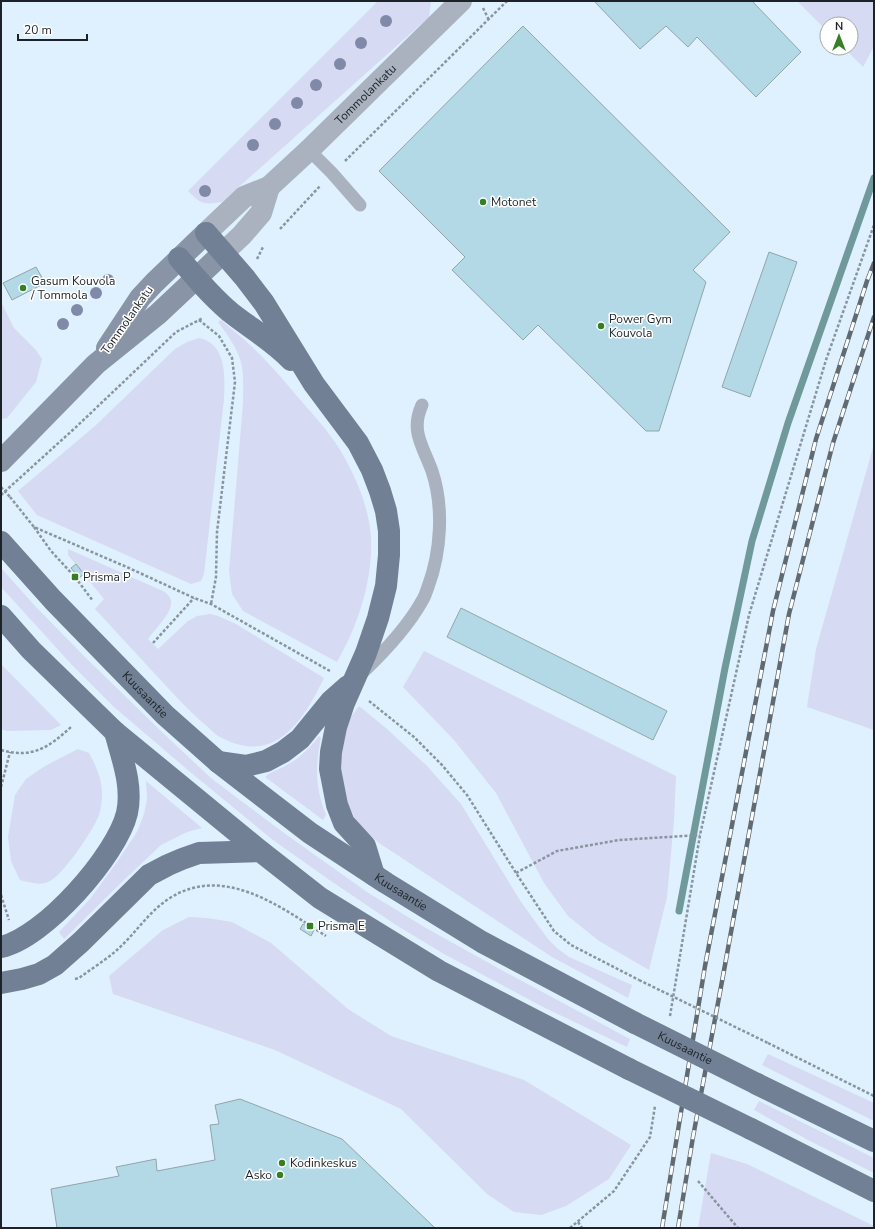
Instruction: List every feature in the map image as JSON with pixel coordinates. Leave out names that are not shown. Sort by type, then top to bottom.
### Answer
[{"type":"main road","points":[[206,233],[245,278],[264,303],[314,384],[358,443],[372,470],[386,511],[389,531],[386,586],[366,653],[359,688],[344,703],[336,727],[331,752],[330,769],[336,805],[344,823],[365,846],[374,875]]},
{"type":"main road","points":[[179,258],[219,302],[232,314],[264,336],[287,356],[314,384]]},
{"type":"main road","name":"Kuusaantie","points":[[1,542],[53,600],[165,715],[218,762],[310,833],[374,875],[482,942],[635,1023],[874,1141]]},
{"type":"main road","points":[[1,616],[31,650],[115,732],[260,851],[320,898],[439,971],[629,1069],[874,1191]]},
{"type":"main road","points":[[218,762],[246,766],[266,761],[283,752],[300,739],[331,701],[359,688]]},
{"type":"main road","points":[[1,947],[20,940],[41,926],[78,892],[102,861],[119,834],[127,813],[129,791],[125,767],[115,732]]},
{"type":"main road","points":[[1,984],[38,974],[55,965],[81,942],[149,875],[168,865],[199,853],[260,851]]},
{"type":"street","name":"Tommolankatu","points":[[96,364],[140,298],[179,258],[244,197],[269,187],[309,150],[461,1]]},
{"type":"street","name":"Tommolankatu","points":[[1,461],[96,364],[153,318],[242,235],[261,213],[269,187]]},
{"type":"lane","points":[[309,150],[332,173],[360,205]]},
{"type":"lane","points":[[359,688],[382,653],[423,601],[433,574],[440,520],[438,495],[432,472],[421,443],[416,422],[422,405]]},
{"type":"path","points":[[275,233],[332,173],[507,1]]},
{"type":"path","points":[[482,7],[488,20]]},
{"type":"path","points":[[670,1021],[700,835],[749,615],[826,360],[874,225]]},
{"type":"path","points":[[255,263],[265,244]]},
{"type":"path","points":[[1,495],[81,423],[176,332],[205,316]]},
{"type":"path","points":[[199,320],[219,336],[232,358],[235,382],[217,532],[216,577],[211,604]]},
{"type":"path","points":[[1,487],[34,527],[51,551],[93,601]]},
{"type":"path","points":[[34,527],[194,598],[211,604],[334,673]]},
{"type":"path","points":[[153,643],[194,598]]},
{"type":"path","points":[[359,688],[414,737],[442,765],[467,795],[554,931],[571,945],[874,1096]]},
{"type":"path","points":[[1,750],[10,752],[28,752],[45,748],[71,727]]},
{"type":"path","points":[[1,787],[10,752]]},
{"type":"path","points":[[516,873],[557,851],[619,840],[700,835]]},
{"type":"path","points":[[73,980],[118,950],[154,911],[169,898],[185,890],[208,885],[228,886],[252,893],[270,902],[326,936]]},
{"type":"path","points":[[1,895],[11,926]]},
{"type":"path","points":[[570,1228],[614,1191],[650,1137],[655,1106]]},
{"type":"path","points":[[698,1181],[738,1228]]},
{"type":"path","points":[[578,1222],[582,1228]]},
{"type":"shaded area","points":[[378,1],[431,1],[429,17],[222,202],[206,203],[199,201],[192,195],[188,191]]},
{"type":"shaded area","points":[[797,1],[874,1],[874,46],[863,67],[852,56],[859,56],[859,16],[819,16],[819,23]]},
{"type":"shaded area","points":[[1,302],[14,328],[35,349],[42,359],[36,382],[7,418],[1,419]]},
{"type":"shaded area","points":[[221,320],[248,343],[269,364],[326,430],[342,453],[359,488],[367,513],[371,538],[371,554],[367,586],[358,618],[337,662],[243,611],[232,594],[229,571],[243,403],[243,378],[242,366],[238,354],[229,337],[218,322]]},
{"type":"shaded area","points":[[199,338],[208,341],[215,347],[219,354],[224,372],[224,399],[204,574],[201,581],[191,584],[37,515],[18,491],[95,426],[175,349],[187,342]]},
{"type":"shaded area","points":[[874,444],[874,730],[807,707],[816,649]]},
{"type":"shaded area","points":[[68,549],[163,591],[168,595],[171,600],[170,608],[148,639],[158,649],[188,621],[197,616],[210,614],[236,624],[324,678],[307,710],[285,735],[272,743],[256,746],[239,745],[217,735],[182,703],[95,609],[104,599],[68,555]]},
{"type":"shaded area","points":[[1,568],[36,607],[87,659],[212,779],[284,833],[367,892],[426,928],[630,1039],[627,1047],[545,1008],[444,954],[396,925],[273,840],[114,707],[72,665],[1,587]]},
{"type":"shaded area","points":[[424,651],[676,776],[674,821],[667,897],[649,970],[599,941],[568,916],[544,883],[496,793],[454,740],[403,687]]},
{"type":"shaded area","points":[[1,664],[61,725],[51,730],[7,731],[1,729]]},
{"type":"shaded area","points":[[359,706],[387,729],[427,766],[461,804],[521,902],[548,939],[569,957],[632,985],[628,998],[552,957],[379,843],[363,829],[356,820],[344,797],[340,763],[348,721]]},
{"type":"shaded area","points":[[319,736],[321,738],[317,777],[322,805],[326,815],[323,820],[265,777],[299,757]]},
{"type":"shaded area","points":[[78,749],[89,753],[100,778],[102,788],[101,807],[96,822],[77,852],[54,878],[41,884],[20,880],[11,861],[8,837],[15,795],[26,779],[45,766]]},
{"type":"shaded area","points":[[146,781],[202,828],[187,832],[161,845],[64,939],[59,932],[90,899],[137,832],[144,814],[147,799]]},
{"type":"shaded area","points":[[189,917],[232,922],[271,943],[348,1009],[391,1036],[524,1080],[631,1145],[609,1179],[566,1206],[541,1215],[514,1212],[487,1194],[401,1109],[275,1050],[113,994],[109,976],[163,930]]},
{"type":"shaded area","points":[[768,1054],[874,1103],[874,1121],[762,1065]]},
{"type":"shaded area","points":[[759,1101],[874,1158],[874,1173],[808,1140],[754,1110]]},
{"type":"shaded area","points":[[711,1153],[747,1164],[874,1226],[874,1228],[698,1228]]},
{"type":"building","points":[[594,1],[752,1],[801,52],[756,97],[697,37],[688,47],[666,26],[640,49]]},
{"type":"building","points":[[523,26],[730,232],[693,270],[706,282],[659,431],[646,431],[538,325],[523,340],[452,270],[465,257],[379,171]]},
{"type":"building","points":[[769,252],[797,262],[750,397],[722,387]]},
{"type":"building","points":[[36,267],[45,283],[12,300],[3,283]]},
{"type":"building","points":[[76,564],[84,574],[79,578],[71,568]]},
{"type":"building","points":[[461,608],[667,711],[653,740],[447,637]]},
{"type":"building","points":[[303,924],[314,930],[311,936],[300,929]]},
{"type":"building","name":"Kodinkeskus","points":[[240,1099],[342,1139],[435,1228],[57,1228],[51,1189],[119,1176],[116,1167],[156,1159],[157,1171],[215,1160],[210,1125],[219,1124],[215,1105]]},
{"type":"waterway","points":[[679,911],[725,668],[752,541],[788,423],[874,178]]},
{"type":"railway","points":[[662,1228],[705,966],[773,611],[816,439],[874,263]]},
{"type":"railway","points":[[678,1228],[693,1137],[789,614],[833,443],[874,317]]},
{"type":"place","name":"Motonet","points":[[483,202]]},
{"type":"place","name":"Gasum Kouvola / Tommola","points":[[23,288]]},
{"type":"place","name":"Power Gym Kouvola","points":[[601,326]]},
{"type":"place","name":"Prisma P","points":[[75,577]]},
{"type":"place","name":"Prisma E","points":[[310,926]]},
{"type":"place","name":"Kodinkeskus","points":[[282,1163]]},
{"type":"place","name":"Asko","points":[[280,1175]]}]
